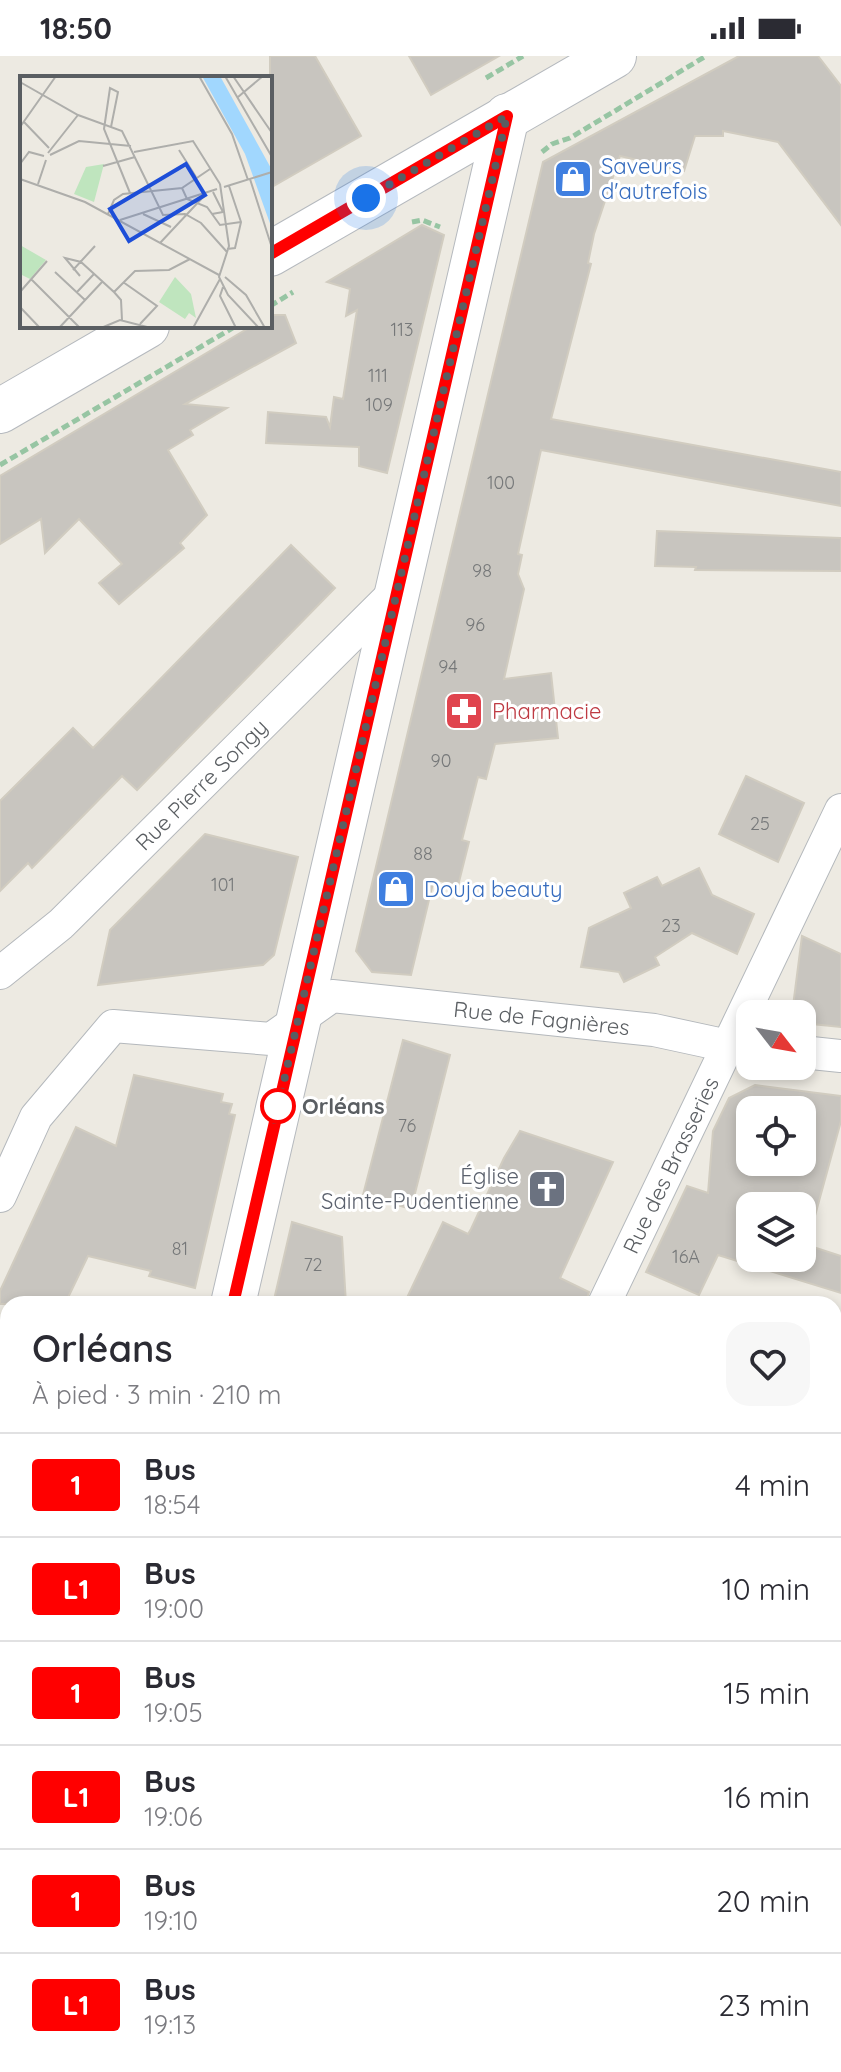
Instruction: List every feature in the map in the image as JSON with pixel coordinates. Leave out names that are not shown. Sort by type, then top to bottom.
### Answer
[{"type":"main road","points":[[272,253],[614,56]]},
{"type":"main road","points":[[235,1296],[315,1008],[397,590],[507,116]]},
{"type":"main road","points":[[0,411],[144,328]]},
{"type":"street","name":"Rue Pierre Songy","points":[[0,973],[61,924],[397,590]]},
{"type":"street","name":"Rue des Brasseries","points":[[759,1000],[841,810]]},
{"type":"street","name":"Rue de Fagnières","points":[[315,1008],[654,1030],[736,1045]]},
{"type":"street","points":[[0,1196],[36,1117],[113,1026],[271,1039],[315,1008]]},
{"type":"street","name":"Rue des Brasseries","points":[[608,1296],[736,1052]]},
{"type":"street","points":[[816,1053],[841,1056]]},
{"type":"path","points":[[0,465],[233,328]]},
{"type":"building","points":[[270,56],[315,56],[361,136],[272,187],[272,76]]},
{"type":"building","points":[[409,56],[499,56],[431,95]]},
{"type":"building","points":[[739,56],[818,56],[841,86],[841,225],[778,142],[723,131],[723,136],[695,136],[684,171],[620,156],[594,234],[588,263],[591,264],[551,419],[841,472],[841,506],[541,450],[518,554],[522,555],[518,574],[524,589],[504,679],[551,673],[558,738],[495,744],[486,779],[478,777],[462,840],[469,842],[458,886],[434,879],[411,975],[372,972],[356,951],[543,162]]},
{"type":"building","points":[[422,225],[444,235],[387,473],[359,466],[359,447],[266,443],[268,412],[326,417],[330,427],[334,397],[343,399],[357,310],[346,316],[350,289],[327,282]]},
{"type":"building","points":[[272,315],[285,315],[296,343],[185,404],[227,408],[190,430],[193,435],[168,450],[207,515],[180,543],[184,548],[119,604],[99,583],[122,564],[79,519],[45,553],[41,519],[0,544],[0,476],[249,328],[272,328]]},
{"type":"building","points":[[657,531],[841,538],[841,571],[695,570],[696,567],[655,566]]},
{"type":"building","points":[[291,545],[335,588],[137,790],[122,776],[32,868],[28,863],[0,891],[0,801],[73,728],[93,748]]},
{"type":"building","points":[[746,776],[804,803],[778,862],[719,834]]},
{"type":"building","points":[[205,834],[298,857],[274,955],[263,965],[98,985],[110,930]]},
{"type":"building","points":[[699,868],[712,895],[754,914],[737,954],[692,933],[655,957],[659,965],[624,982],[619,972],[581,967],[589,928],[631,908],[624,893],[657,877],[662,886]]},
{"type":"building","points":[[802,936],[841,954],[841,1027],[816,1024],[816,1000],[794,1000]]},
{"type":"building","points":[[403,1040],[450,1055],[411,1209],[363,1195]]},
{"type":"building","points":[[134,1075],[223,1094],[221,1102],[232,1104],[229,1114],[235,1115],[195,1288],[149,1276],[151,1271],[88,1256],[69,1296],[0,1296],[76,1127],[116,1146]]},
{"type":"building","points":[[755,1085],[841,1096],[841,1121],[816,1212],[816,1192],[736,1192],[736,1261],[718,1255],[699,1295],[646,1272],[687,1186],[708,1193],[713,1131],[729,1098]]},
{"type":"building","name":"Église Sainte-Pudentienne","points":[[520,1131],[613,1162],[560,1278],[589,1292],[588,1296],[408,1296],[443,1222],[468,1234]]},
{"type":"building","points":[[292,1222],[342,1237],[346,1296],[275,1296]]},
{"type":"building","points":[[816,1248],[841,1256],[841,1293],[773,1272],[816,1272]]},
{"type":"bus line","name":"1","points":[[235,1296],[507,116],[272,253]]},
{"type":"place","name":"Saveurs d'autrefois","points":[[573,179]]},
{"type":"place","name":"Pharmacie","points":[[464,711]]},
{"type":"place","name":"Douja beauty","points":[[396,889]]},
{"type":"place","name":"Orléans","points":[[278,1106]]},
{"type":"place","name":"Église Sainte-Pudentienne","points":[[547,1189]]},
{"type":"route","points":[[278,1106],[275,1120],[507,116],[366,198]]}]
